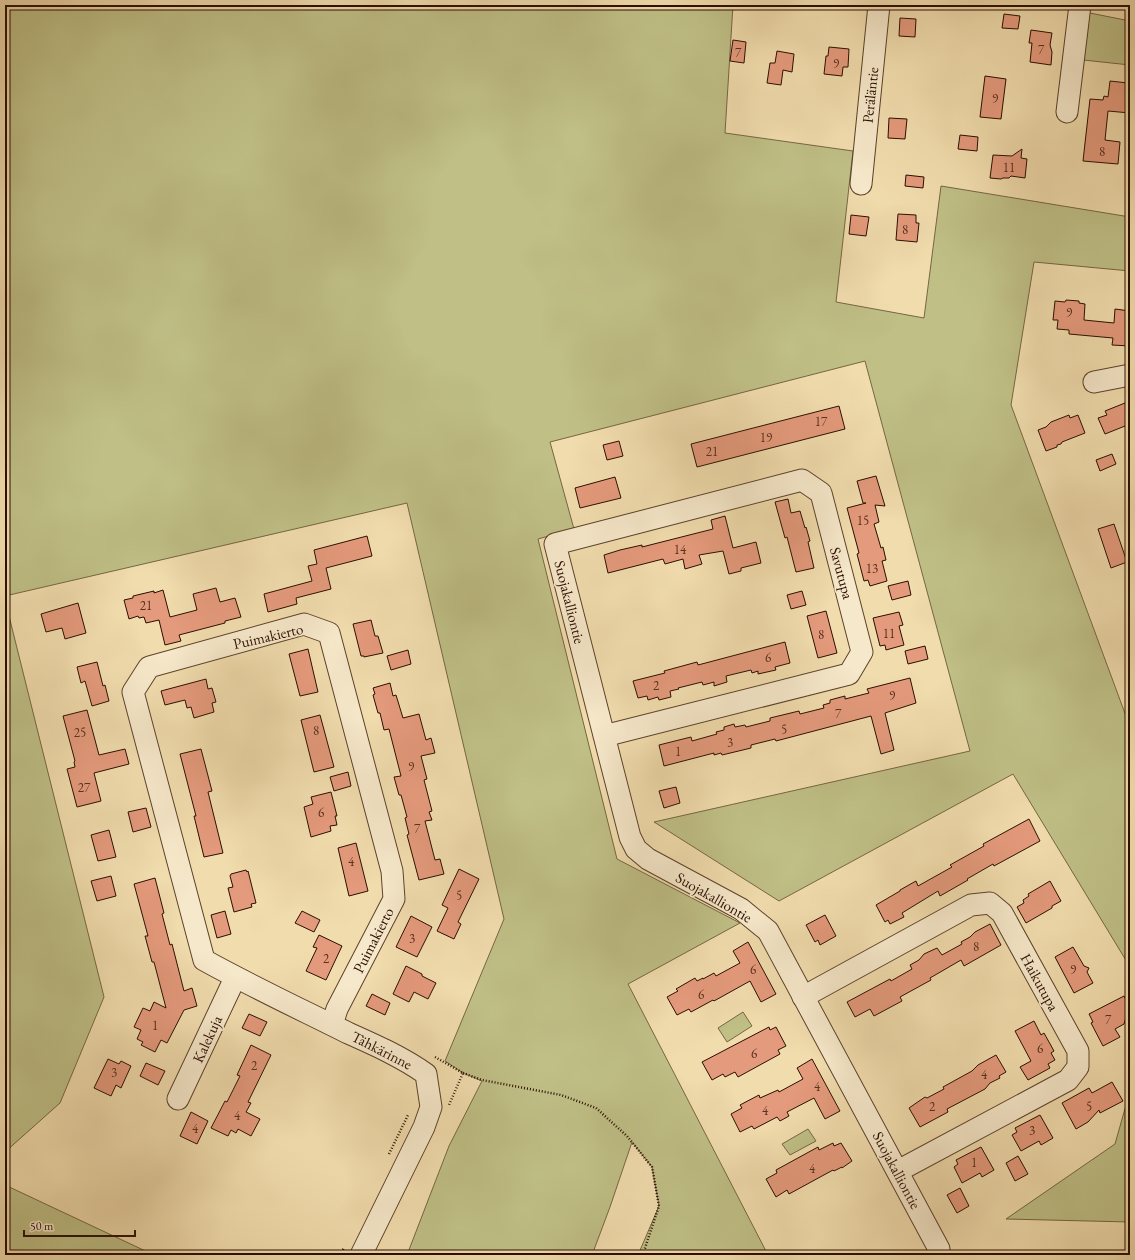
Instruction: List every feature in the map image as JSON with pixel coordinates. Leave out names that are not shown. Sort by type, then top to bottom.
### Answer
[{"type":"street","name":"Peräläntie","points":[[861,184],[879,5]]},
{"type":"street","points":[[1067,112],[1080,5]]},
{"type":"street","points":[[1094,382],[1130,375]]},
{"type":"street","name":"Savutupa","points":[[555,544],[802,480],[821,494],[860,644],[862,652],[849,674],[604,736]]},
{"type":"street","name":"Suojakalliontie","points":[[555,544],[630,837],[636,848],[648,859],[741,909],[768,931],[898,1171],[939,1249],[939,1255]]},
{"type":"street","name":"Puimakierto","points":[[204,960],[133,692],[149,667],[304,624],[329,633],[392,871],[394,899],[337,1009],[332,1025]]},
{"type":"street","name":"Haikutupa","points":[[803,997],[971,905],[990,903],[1002,914],[1078,1050],[1078,1067],[1068,1080],[898,1171]]},
{"type":"street","name":"Tähkärinne","points":[[204,960],[235,978],[413,1064],[426,1074],[431,1107],[424,1127],[354,1248]]},
{"type":"street","name":"Kalekuja","points":[[178,1099],[235,978]]},
{"type":"path","points":[[429,1053],[463,1073],[482,1080],[561,1095],[596,1108],[627,1136],[652,1167],[659,1206],[646,1248],[642,1255]]},
{"type":"path","points":[[447,1108],[463,1073]]},
{"type":"path","points":[[388,1157],[411,1108]]},
{"type":"path","points":[[340,1255],[354,1248]]},
{"type":"green space","points":[[5,5],[733,5],[725,133],[853,151],[836,302],[924,318],[941,186],[1130,217],[1130,271],[1034,262],[1011,405],[1130,727],[1130,967],[1013,774],[779,901],[654,822],[970,751],[865,361],[550,442],[574,529],[538,539],[617,859],[740,923],[628,984],[768,1255],[638,1255],[659,1206],[652,1167],[632,1142],[592,1255],[407,1255],[449,1146],[482,1081],[463,1073],[445,1061],[504,919],[407,503],[5,596]]},
{"type":"green space","points":[[1080,11],[1130,21],[1130,65],[1074,59]]},
{"type":"green space","points":[[5,600],[104,997],[60,1103],[5,1152]]},
{"type":"green space","points":[[743,1012],[752,1026],[727,1042],[718,1028]]},
{"type":"green space","points":[[1130,1091],[1130,1222],[1006,1219],[1115,1144]]},
{"type":"green space","points":[[808,1129],[816,1141],[790,1155],[782,1144]]},
{"type":"green space","points":[[5,1185],[154,1255],[5,1255]]},
{"type":"building","points":[[1004,14],[1020,16],[1018,29],[1002,28]]},
{"type":"building","points":[[900,18],[916,19],[915,37],[899,36]]},
{"type":"building","points":[[1031,30],[1052,33],[1050,45],[1052,52],[1051,65],[1030,62],[1032,43],[1029,43]]},
{"type":"building","points":[[733,40],[746,42],[744,63],[730,61]]},
{"type":"building","points":[[829,47],[849,49],[848,67],[843,67],[842,76],[824,74],[826,56],[828,56]]},
{"type":"building","points":[[777,51],[794,54],[792,72],[783,70],[781,85],[767,83],[770,63],[775,63]]},
{"type":"building","points":[[985,76],[1006,79],[1001,119],[980,117]]},
{"type":"building","points":[[1110,81],[1128,83],[1127,86],[1130,86],[1130,113],[1108,111],[1105,140],[1120,142],[1118,164],[1083,161],[1090,99],[1103,100],[1104,96],[1108,97]]},
{"type":"building","points":[[889,118],[907,119],[905,139],[888,138]]},
{"type":"building","points":[[960,135],[978,137],[977,151],[958,149]]},
{"type":"building","points":[[1022,149],[1021,158],[1027,159],[1025,178],[1011,176],[1009,178],[1001,179],[990,178],[993,155],[1012,156]]},
{"type":"building","points":[[906,175],[924,177],[923,188],[905,186]]},
{"type":"building","points":[[898,214],[916,215],[916,223],[919,223],[917,242],[896,240]]},
{"type":"building","points":[[851,215],[869,217],[866,236],[849,234]]},
{"type":"building","points":[[1066,300],[1079,301],[1079,303],[1085,304],[1084,320],[1114,323],[1115,309],[1130,311],[1130,346],[1112,345],[1113,338],[1069,334],[1069,330],[1057,329],[1058,320],[1053,320],[1055,301],[1065,302]]},
{"type":"building","points":[[1130,401],[1130,424],[1105,434],[1098,418],[1107,415],[1105,411]]},
{"type":"building","points":[[839,406],[845,429],[697,467],[691,444]]},
{"type":"building","points":[[1069,415],[1070,418],[1078,415],[1085,433],[1062,442],[1061,444],[1057,445],[1057,447],[1046,451],[1038,430],[1046,427],[1051,422]]},
{"type":"building","points":[[619,441],[623,456],[607,460],[603,445]]},
{"type":"building","points":[[1112,454],[1116,464],[1100,471],[1096,460]]},
{"type":"building","points":[[876,476],[885,506],[875,505],[879,522],[874,524],[881,548],[883,547],[886,560],[882,561],[887,581],[870,586],[868,580],[864,581],[857,554],[859,553],[847,508],[866,503],[863,503],[857,481]]},
{"type":"building","points":[[615,477],[621,498],[580,508],[575,488]]},
{"type":"building","points":[[788,499],[791,513],[800,511],[810,541],[808,542],[814,568],[796,572],[787,537],[785,538],[775,502]]},
{"type":"building","points":[[725,516],[733,548],[756,542],[761,563],[741,568],[741,571],[729,574],[723,551],[699,555],[702,564],[685,569],[683,559],[665,564],[663,559],[608,573],[604,555],[713,529],[711,520]]},
{"type":"building","points":[[1114,524],[1127,562],[1111,568],[1098,529]]},
{"type":"building","points":[[367,536],[372,556],[326,568],[331,589],[296,598],[297,604],[268,612],[264,594],[312,581],[308,566],[317,564],[314,550]]},
{"type":"building","points":[[908,581],[911,595],[892,600],[888,586]]},
{"type":"building","points":[[216,588],[220,602],[235,598],[241,617],[225,621],[225,623],[179,635],[181,641],[165,645],[159,620],[146,623],[144,617],[139,618],[138,616],[129,619],[124,600],[133,598],[133,596],[163,590],[170,617],[197,610],[193,594]]},
{"type":"building","points":[[802,591],[806,605],[791,609],[787,595]]},
{"type":"building","points":[[78,603],[86,633],[65,639],[62,628],[46,632],[41,614]]},
{"type":"building","points":[[826,611],[837,653],[818,658],[807,616]]},
{"type":"building","points":[[899,612],[903,625],[899,626],[904,645],[886,650],[885,645],[880,646],[873,618]]},
{"type":"building","points":[[371,620],[375,636],[378,636],[383,653],[364,657],[361,656],[353,624]]},
{"type":"building","points":[[785,642],[790,663],[775,667],[776,670],[758,674],[758,671],[752,673],[751,670],[726,676],[727,682],[714,686],[714,682],[703,685],[702,682],[678,688],[679,689],[670,691],[671,697],[659,700],[658,697],[648,700],[647,696],[638,698],[633,681],[665,673],[664,671],[697,662],[698,665]]},
{"type":"building","points":[[925,646],[928,659],[908,664],[905,651]]},
{"type":"building","points":[[308,649],[318,692],[300,696],[289,654]]},
{"type":"building","points":[[408,650],[411,664],[391,670],[387,656]]},
{"type":"building","points":[[97,662],[103,686],[105,685],[109,701],[92,706],[85,681],[81,683],[77,667]]},
{"type":"building","points":[[910,678],[916,703],[885,713],[894,750],[881,754],[871,716],[776,741],[775,739],[751,745],[751,748],[722,755],[721,753],[714,755],[714,753],[664,766],[659,745],[691,737],[692,741],[717,734],[716,732],[724,730],[724,727],[734,724],[735,727],[745,725],[746,727],[770,721],[770,718],[799,711],[800,714],[824,708],[823,705],[830,703],[830,700],[845,696],[845,699],[869,693],[867,689]]},
{"type":"building","points":[[206,679],[208,689],[212,688],[216,702],[212,703],[214,712],[194,718],[191,707],[187,708],[185,700],[165,705],[161,691]]},
{"type":"building","points":[[390,683],[393,696],[396,695],[403,718],[419,714],[426,740],[431,738],[435,753],[421,756],[427,779],[424,780],[432,811],[429,812],[432,820],[425,821],[435,860],[440,859],[444,874],[419,880],[407,835],[409,834],[405,818],[407,817],[394,777],[401,776],[389,729],[384,730],[380,713],[378,713],[373,695],[375,694],[373,688]]},
{"type":"building","points":[[87,710],[99,755],[125,749],[129,764],[94,773],[101,801],[77,807],[67,769],[75,767],[75,761],[63,716]]},
{"type":"building","points":[[320,715],[334,767],[314,772],[301,720]]},
{"type":"building","points":[[201,749],[212,791],[208,792],[223,853],[204,857],[194,816],[196,816],[180,754]]},
{"type":"building","points":[[348,772],[351,786],[334,791],[330,777]]},
{"type":"building","points":[[676,787],[680,803],[664,808],[659,791]]},
{"type":"building","points":[[331,792],[337,816],[335,816],[337,825],[330,826],[331,831],[311,837],[304,807],[313,804],[311,797]]},
{"type":"building","points":[[146,808],[151,827],[133,832],[128,812]]},
{"type":"building","points":[[1029,819],[1040,841],[994,866],[993,864],[940,896],[938,891],[902,913],[904,917],[890,924],[888,920],[885,922],[876,905],[916,881],[918,886],[952,867],[950,865],[984,846],[983,844]]},
{"type":"building","points":[[109,830],[116,857],[98,861],[91,835]]},
{"type":"building","points":[[356,843],[368,891],[349,896],[338,848]]},
{"type":"building","points":[[459,869],[479,879],[458,922],[461,924],[454,939],[437,931],[448,908],[442,905]]},
{"type":"building","points":[[246,870],[247,872],[248,871],[256,903],[251,904],[252,907],[234,912],[228,888],[233,887],[230,876],[231,874]]},
{"type":"building","points":[[111,876],[116,896],[97,901],[91,881]]},
{"type":"building","points":[[155,878],[164,913],[162,914],[170,945],[172,944],[184,991],[192,988],[197,1006],[184,1010],[167,1043],[161,1040],[155,1052],[141,1045],[143,1042],[137,1039],[141,1030],[134,1027],[143,1008],[150,1011],[154,1002],[166,1008],[154,962],[152,962],[145,936],[148,936],[134,884]]},
{"type":"building","points":[[1050,881],[1061,901],[1026,923],[1017,907],[1024,903],[1023,900],[1029,896],[1028,894]]},
{"type":"building","points":[[225,911],[231,934],[217,938],[211,915]]},
{"type":"building","points":[[302,911],[320,920],[314,932],[295,923]]},
{"type":"building","points":[[825,915],[836,936],[820,945],[818,940],[815,942],[806,925]]},
{"type":"building","points":[[411,916],[432,927],[417,957],[396,947]]},
{"type":"building","points":[[990,924],[1001,945],[964,966],[961,960],[930,978],[931,980],[900,997],[902,1001],[874,1016],[870,1009],[855,1017],[847,1002],[912,969],[910,965],[919,960],[924,954],[937,948],[942,955],[962,944],[961,942],[975,932]]},
{"type":"building","points":[[319,935],[342,946],[326,980],[306,971],[317,948],[313,947]]},
{"type":"building","points":[[748,942],[776,994],[761,1002],[750,981],[691,1012],[689,1009],[677,1015],[667,997],[678,991],[676,989],[695,978],[697,981],[714,973],[716,976],[740,963],[733,951]]},
{"type":"building","points":[[1073,947],[1084,966],[1089,968],[1087,972],[1093,983],[1074,993],[1055,957]]},
{"type":"building","points":[[406,966],[436,983],[428,999],[414,992],[409,1002],[393,994]]},
{"type":"building","points":[[372,994],[390,1003],[385,1015],[366,1006]]},
{"type":"building","points":[[1124,996],[1130,1007],[1130,1012],[1127,1014],[1124,1024],[1115,1029],[1120,1037],[1103,1046],[1091,1023],[1093,1022],[1089,1014]]},
{"type":"building","points":[[249,1014],[267,1022],[260,1036],[242,1028]]},
{"type":"building","points":[[1034,1021],[1041,1035],[1044,1033],[1054,1051],[1051,1053],[1055,1060],[1048,1064],[1050,1068],[1028,1080],[1020,1067],[1031,1061],[1015,1031]]},
{"type":"building","points":[[769,1027],[770,1030],[776,1027],[786,1046],[778,1050],[780,1054],[738,1077],[735,1072],[725,1077],[723,1074],[712,1080],[702,1062]]},
{"type":"building","points":[[251,1045],[271,1055],[248,1102],[251,1103],[246,1112],[260,1119],[251,1136],[238,1129],[236,1133],[231,1130],[228,1136],[211,1128],[225,1101],[227,1102],[240,1076],[237,1075]]},
{"type":"building","points":[[996,1055],[1006,1072],[999,1076],[1000,1078],[990,1083],[985,1089],[947,1109],[948,1112],[920,1127],[909,1108],[925,1097],[927,1098],[944,1089],[943,1087],[972,1071],[978,1065]]},
{"type":"building","points":[[108,1059],[119,1064],[121,1061],[131,1066],[121,1088],[116,1085],[111,1096],[94,1088]]},
{"type":"building","points":[[812,1059],[840,1111],[825,1119],[814,1098],[787,1112],[789,1116],[780,1121],[777,1117],[754,1129],[752,1126],[740,1132],[731,1114],[742,1108],[740,1105],[759,1095],[760,1098],[778,1090],[779,1092],[803,1079],[797,1068]]},
{"type":"building","points":[[146,1063],[165,1071],[158,1085],[140,1076]]},
{"type":"building","points":[[1112,1082],[1123,1101],[1100,1113],[1099,1110],[1088,1122],[1076,1129],[1062,1103],[1089,1088],[1092,1093]]},
{"type":"building","points":[[191,1112],[208,1121],[197,1144],[180,1136]]},
{"type":"building","points":[[1040,1115],[1053,1138],[1041,1145],[1039,1141],[1021,1151],[1012,1135],[1017,1132],[1015,1128]]},
{"type":"building","points":[[833,1143],[834,1146],[841,1143],[852,1161],[842,1168],[833,1170],[789,1194],[787,1190],[776,1197],[766,1179],[777,1173],[776,1170],[818,1147],[819,1150]]},
{"type":"building","points":[[981,1147],[994,1170],[982,1177],[980,1173],[962,1183],[954,1167],[958,1164],[956,1160]]},
{"type":"building","points":[[1018,1156],[1028,1174],[1015,1181],[1006,1163]]},
{"type":"building","points":[[960,1188],[969,1206],[957,1213],[947,1195]]}]
